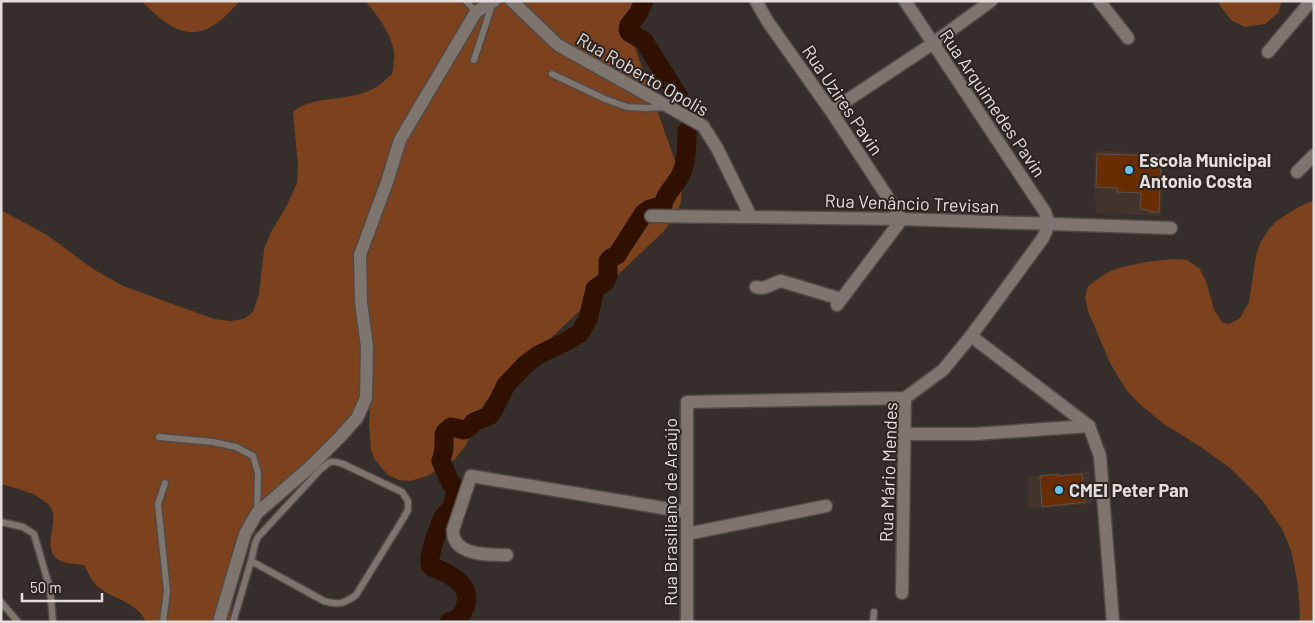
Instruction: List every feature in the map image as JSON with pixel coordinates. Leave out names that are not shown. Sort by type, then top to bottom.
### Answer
[{"type":"street","points":[[219,622],[245,534],[257,513],[339,438],[357,418],[366,398],[367,347],[361,302],[360,256],[400,140],[476,12],[494,1]]},
{"type":"street","name":"Rua Roberto Opolis","points":[[512,1],[558,45],[703,126],[717,148],[751,217]]},
{"type":"street","name":"Rua Uzires Pavin","points":[[756,1],[768,22],[831,111],[902,219]]},
{"type":"street","name":"Rua Arquimedes Pavin","points":[[905,1],[1045,212],[1049,224]]},
{"type":"street","points":[[831,111],[932,44],[991,1]]},
{"type":"street","points":[[1099,1],[1128,38]]},
{"type":"street","points":[[1268,52],[1312,1]]},
{"type":"street","points":[[1297,172],[1314,154]]},
{"type":"street","name":"Rua Venâncio Trevisan","points":[[651,216],[902,219],[1171,228]]},
{"type":"street","points":[[756,287],[764,288],[781,281],[839,302],[902,219]]},
{"type":"street","name":"Rua Mário Mendes","points":[[902,593],[905,398],[943,370],[971,336],[1042,238],[1049,224]]},
{"type":"street","points":[[971,336],[1089,426],[1100,456],[1113,622]]},
{"type":"street","name":"Rua Brasiliano de Araújo","points":[[687,622],[688,402],[905,398]]},
{"type":"street","points":[[904,434],[975,434],[1089,426]]},
{"type":"street","points":[[507,555],[480,554],[462,547],[454,538],[453,530],[471,476],[687,512]]},
{"type":"street","points":[[687,534],[826,506]]},
{"type":"lane","points":[[466,1],[476,12]]},
{"type":"lane","points":[[474,60],[494,1]]},
{"type":"lane","points":[[552,74],[605,99],[628,107],[668,107]]},
{"type":"lane","points":[[159,437],[213,442],[236,447],[253,456],[258,473],[257,513]]},
{"type":"lane","points":[[232,622],[258,537],[329,462],[335,461],[343,464],[394,488],[402,492],[408,501],[408,510],[403,519],[356,595],[347,602],[335,604],[324,601],[251,561]]},
{"type":"lane","points":[[163,622],[167,591],[158,504],[164,483]]},
{"type":"lane","points":[[1,522],[24,527],[34,534],[50,589],[53,622]]},
{"type":"lane","points":[[1,602],[18,622]]},
{"type":"lane","points":[[873,622],[874,612]]},
{"type":"shaded area","points":[[141,1],[240,1],[225,17],[214,25],[193,32],[174,28]]},
{"type":"shaded area","points":[[365,1],[646,1],[626,22],[675,161],[682,191],[680,206],[663,232],[486,401],[477,416],[466,445],[455,459],[427,476],[410,481],[399,480],[388,475],[375,460],[371,450],[370,409],[261,520],[251,536],[235,589],[229,622],[146,622],[133,606],[99,588],[84,565],[63,562],[54,556],[51,550],[53,518],[52,510],[48,504],[32,494],[1,484],[1,210],[47,235],[93,269],[123,286],[214,319],[230,321],[244,319],[253,312],[259,294],[264,250],[270,234],[297,183],[298,165],[293,112],[313,102],[362,94],[373,89],[392,74],[394,51],[392,43],[380,20]]},
{"type":"shaded area","points":[[1218,1],[1282,1],[1278,13],[1265,24],[1245,27],[1231,20]]},
{"type":"shaded area","name":"Escola Municipal Antonio Costa","points":[[1096,150],[1164,154],[1161,216],[1096,213],[1094,186]]},
{"type":"shaded area","points":[[1314,200],[1314,622],[1299,622],[1298,585],[1291,550],[1282,529],[1262,500],[1230,468],[1164,424],[1127,391],[1110,363],[1088,311],[1085,298],[1088,286],[1106,273],[1119,268],[1146,262],[1174,259],[1187,260],[1199,268],[1206,281],[1214,310],[1223,323],[1229,324],[1240,318],[1249,302],[1256,256],[1260,243],[1269,229],[1278,220]]},
{"type":"shaded area","name":"CMEI Peter Pan","points":[[1090,471],[1092,504],[1029,509],[1027,476]]},
{"type":"building","name":"Escola Municipal Antonio Costa","points":[[1097,154],[1161,156],[1159,212],[1149,212],[1149,210],[1140,209],[1141,193],[1117,192],[1117,188],[1096,187]]},
{"type":"building","name":"CMEI Peter Pan","points":[[1058,474],[1058,476],[1082,474],[1085,502],[1042,507],[1040,476]]},
{"type":"waterway","points":[[644,1],[638,14],[629,25],[629,32],[644,41],[679,97],[684,111]]},
{"type":"waterway","points":[[449,622],[460,616],[467,602],[464,588],[459,582],[447,573],[430,565],[434,541],[442,519],[453,505],[456,490],[458,490],[450,482],[441,461],[445,432],[451,427],[464,430],[474,422],[489,416],[506,385],[526,364],[538,355],[580,333],[588,319],[595,289],[606,281],[608,276],[608,261],[617,255],[644,213],[663,205],[667,194],[682,173],[687,149],[687,131]]},
{"type":"place","name":"Escola Municipal Antonio Costa","points":[[1129,170]]},
{"type":"place","name":"CMEI Peter Pan","points":[[1059,490]]}]
